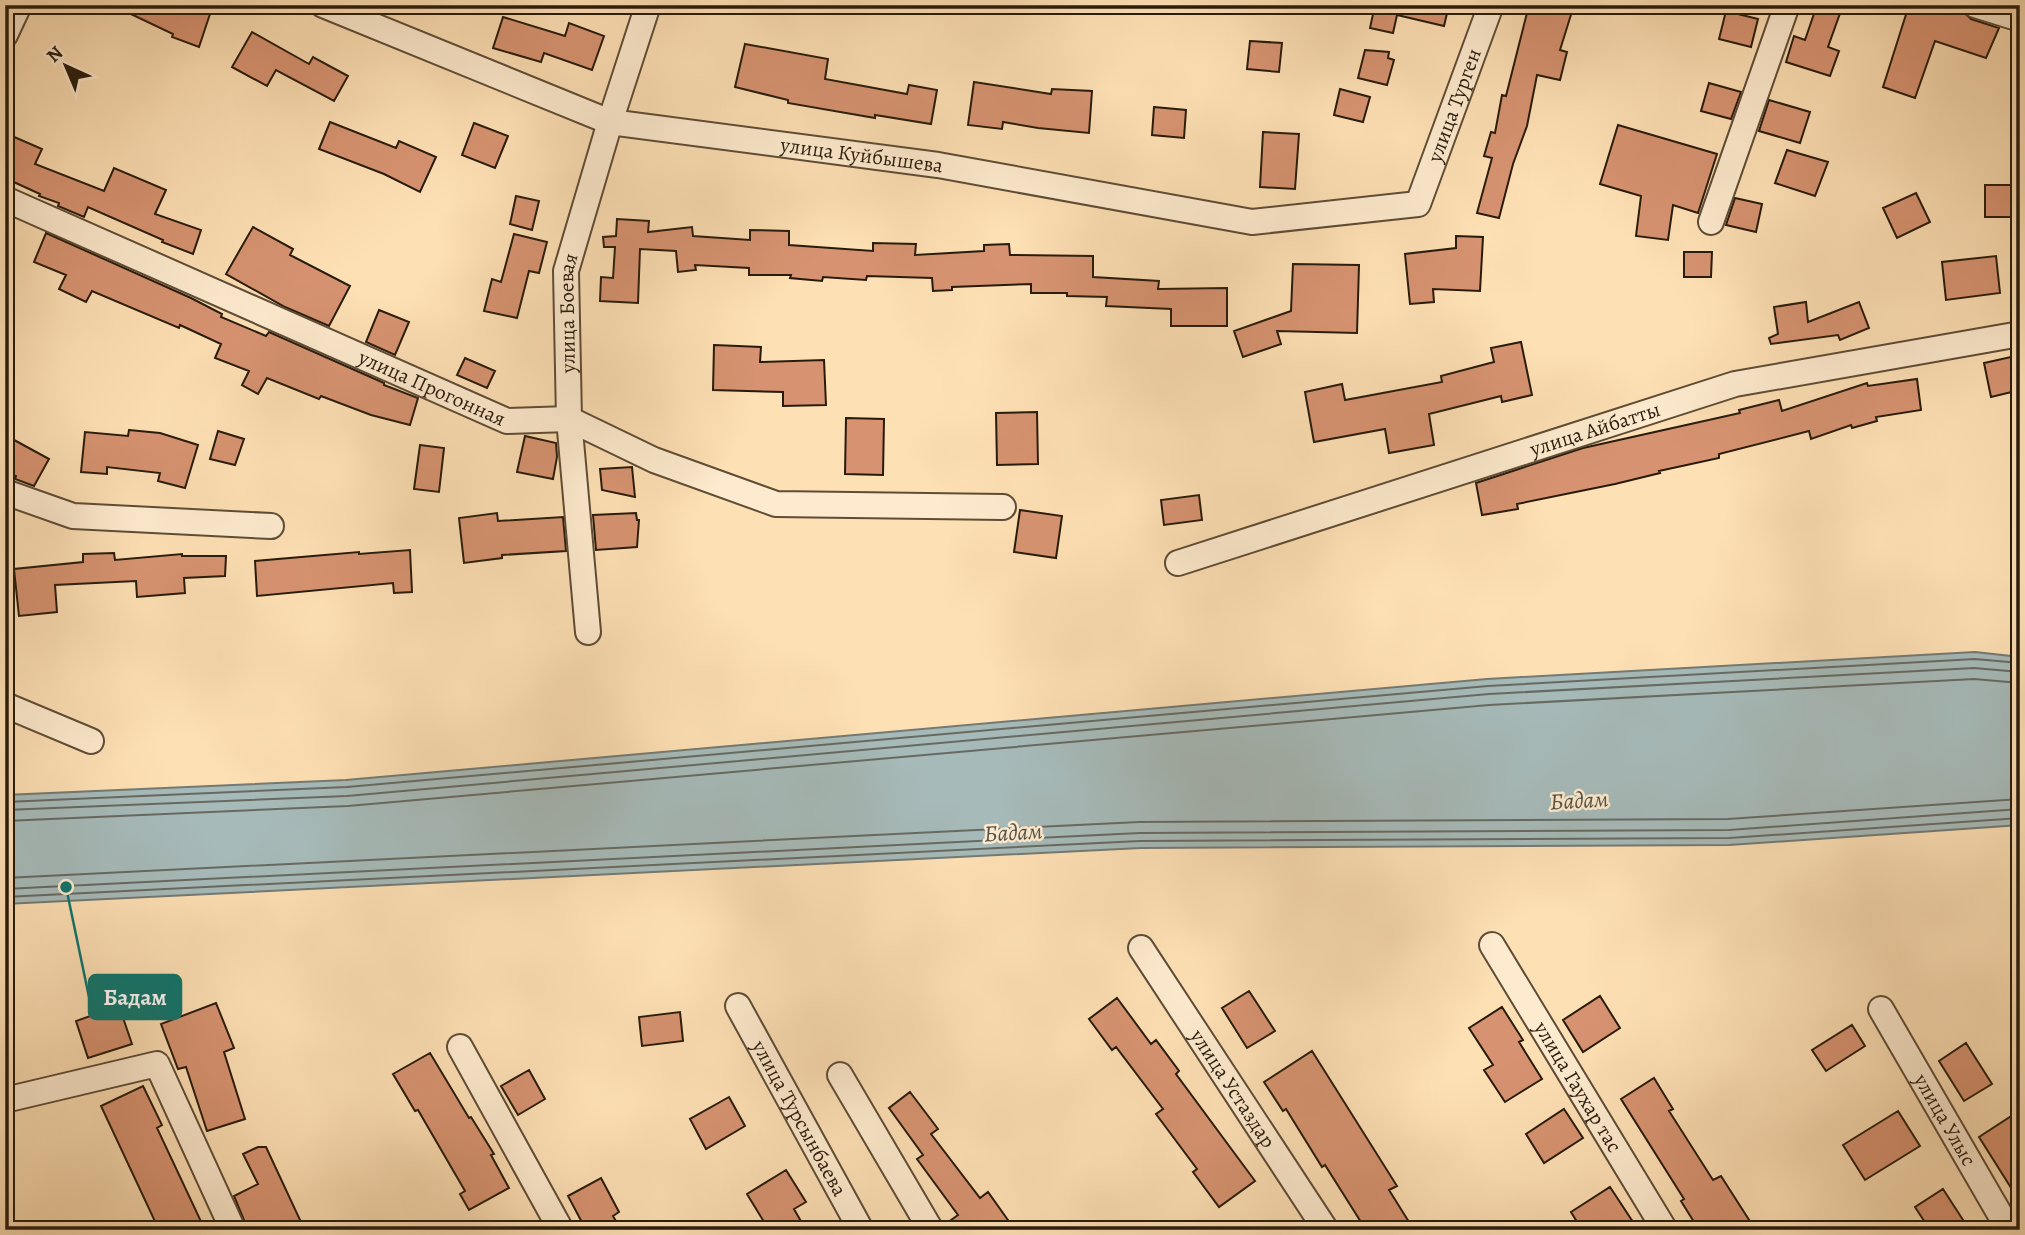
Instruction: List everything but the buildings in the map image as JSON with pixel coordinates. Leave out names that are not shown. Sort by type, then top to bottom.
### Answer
[{"type":"street","points":[[5,35],[19,5]]},
{"type":"street","name":"улица Куйбышева","points":[[323,5],[610,122],[938,165],[1252,222],[1418,204]]},
{"type":"street","name":"улица Боевая","points":[[588,632],[569,419],[566,271],[648,5]]},
{"type":"street","points":[[1711,222],[1787,5]]},
{"type":"street","points":[[1975,5],[2020,19]]},
{"type":"street","name":"улица Турген","points":[[1418,204],[1485,6]]},
{"type":"street","name":"улица Прогонная","points":[[5,199],[508,421],[569,419],[654,460],[776,504],[1003,507]]},
{"type":"street","name":"улица Айбатты","points":[[1178,563],[1735,384],[2020,334]]},
{"type":"street","points":[[5,492],[74,516],[271,526]]},
{"type":"street","points":[[5,705],[91,741]]},
{"type":"street","name":"улица Гаухар тас","points":[[1492,945],[1665,1230]]},
{"type":"street","name":"улица Устаздар","points":[[1140,947],[1326,1230]]},
{"type":"street","name":"улица Турсынбаева","points":[[738,1006],[861,1230]]},
{"type":"street","name":"улица Улыс","points":[[1881,1009],[2009,1230]]},
{"type":"street","points":[[460,1047],[561,1230]]},
{"type":"street","points":[[5,1100],[157,1063],[233,1230]]},
{"type":"street","points":[[840,1075],[931,1230]]},
{"type":"water","points":[[1975,652],[2020,657],[2020,825],[1729,845],[1141,848],[5,904],[5,795],[346,780],[1487,679]]},
{"type":"place","name":"Бадам","points":[[66,887]]}]
